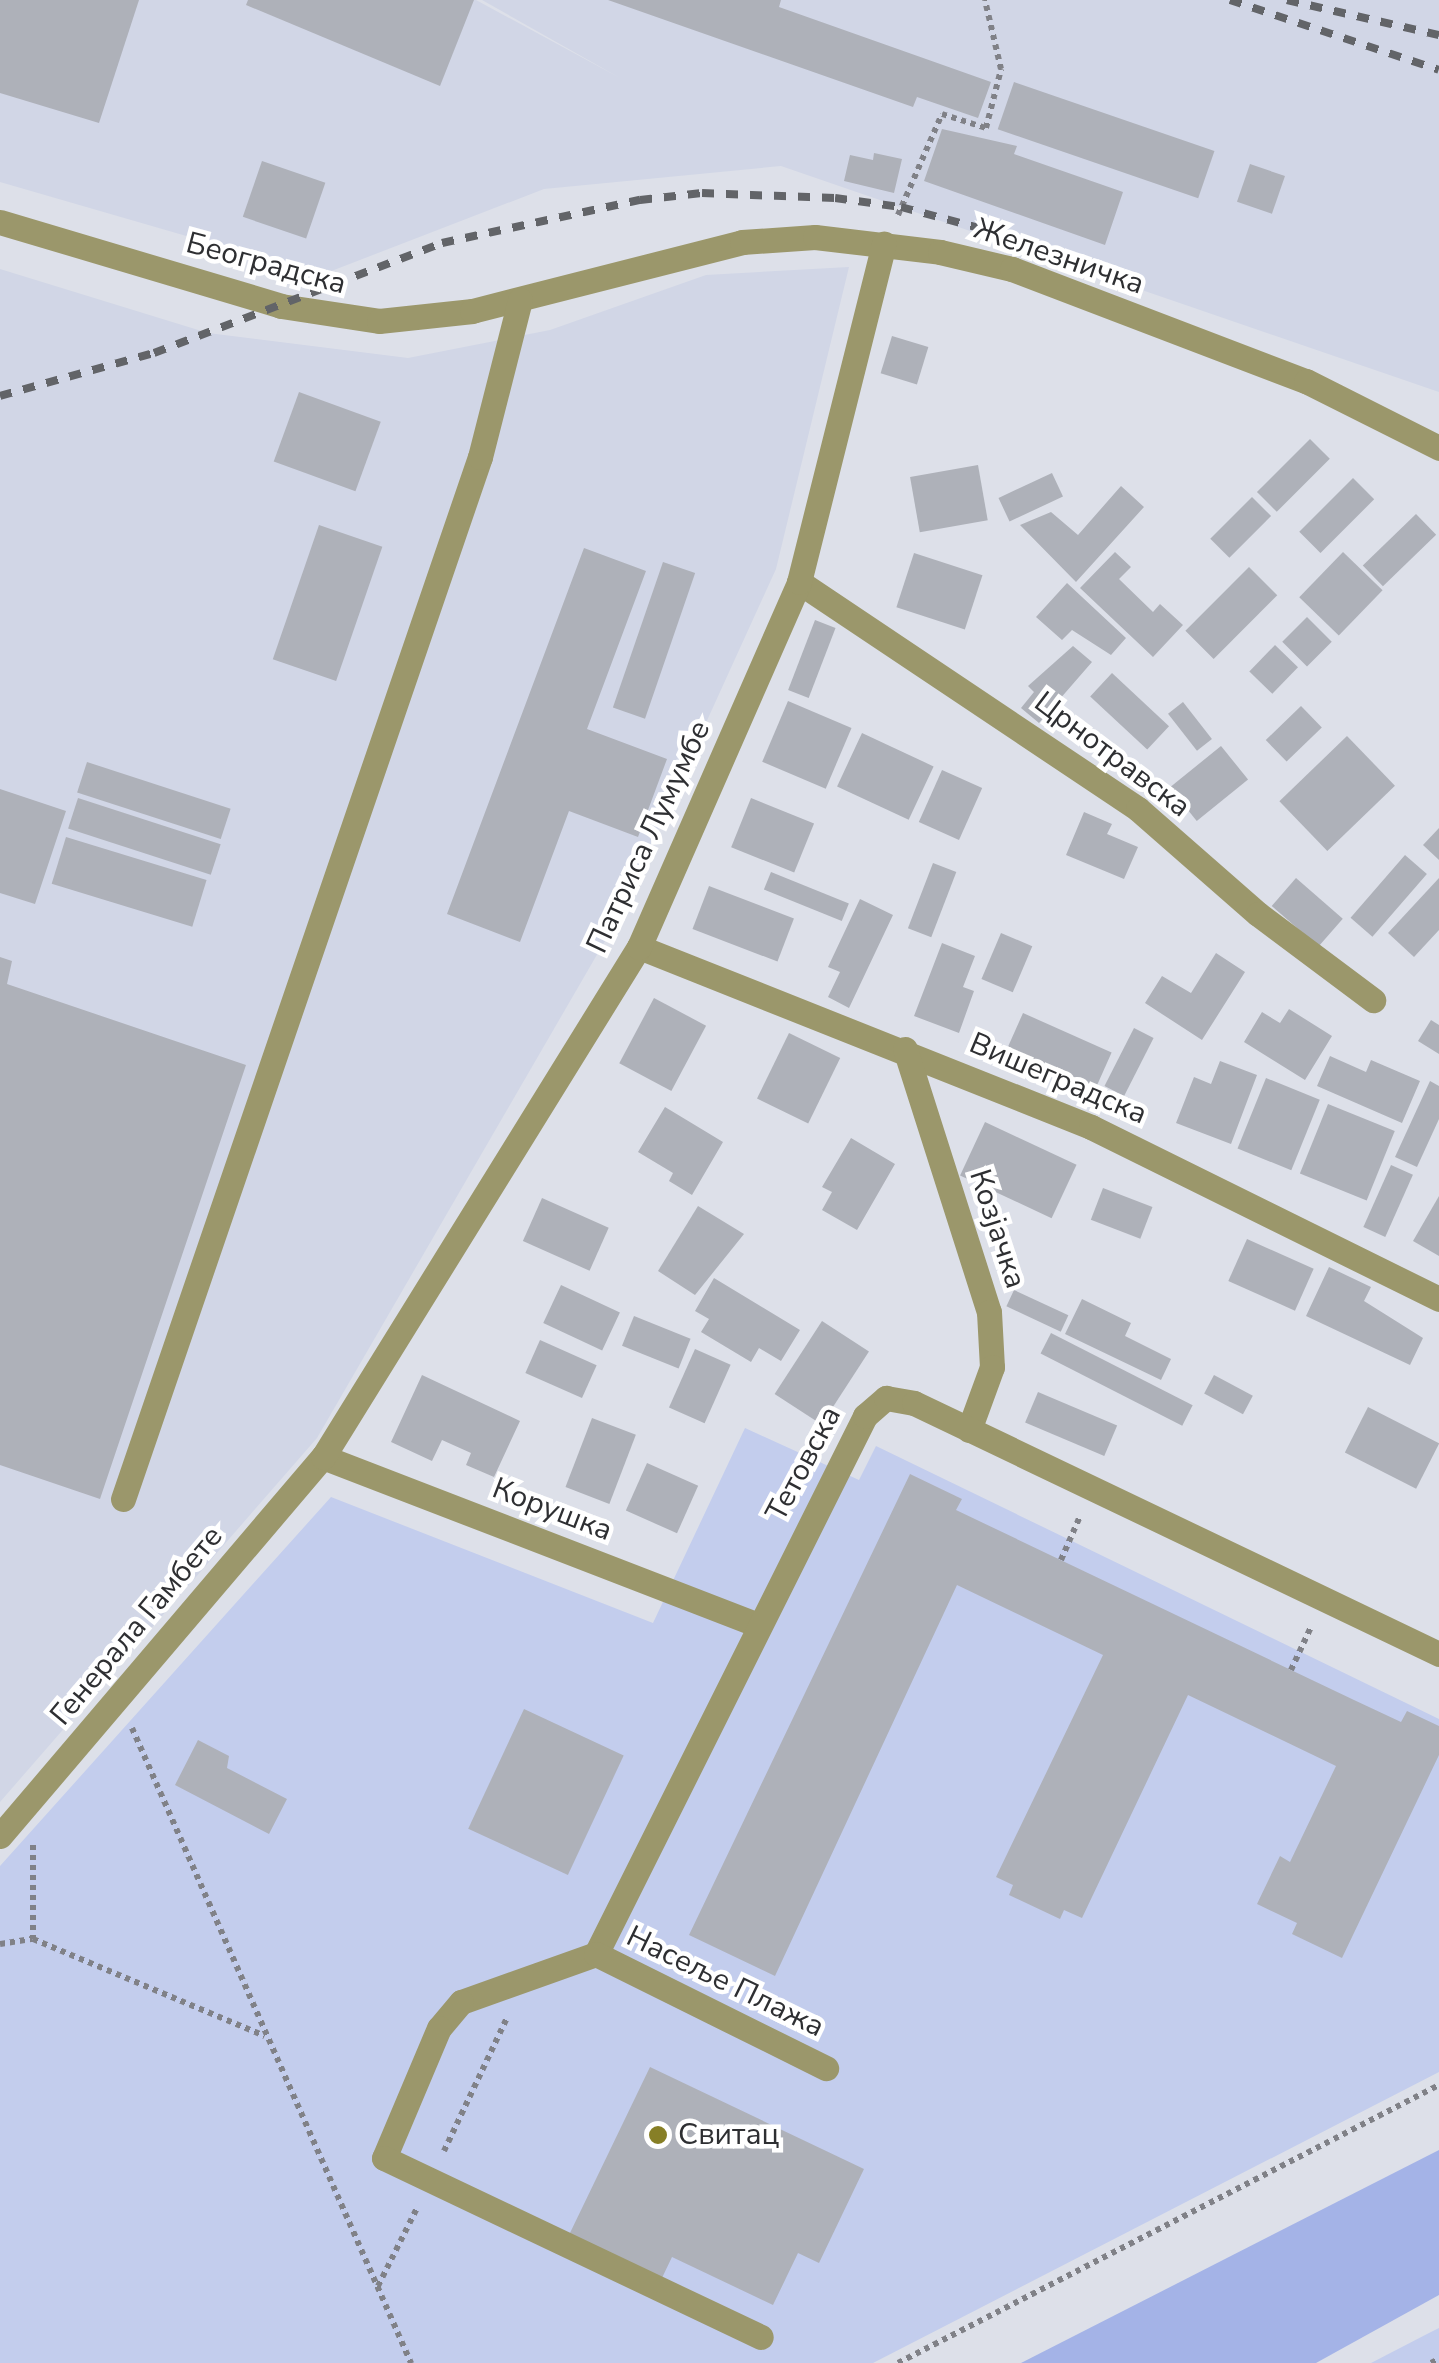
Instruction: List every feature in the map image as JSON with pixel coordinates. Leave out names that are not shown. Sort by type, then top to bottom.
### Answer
[{"type":"street","name":"Београдска","points":[[0,222],[337,319],[423,320],[520,300]]},
{"type":"street","name":"Железничка","points":[[520,300],[742,242],[815,237],[884,244],[1012,269],[1306,381],[1439,448]]},
{"type":"street","name":"Патриса Лумумбе","points":[[323,1457],[639,947],[798,582],[884,244]]},
{"type":"street","points":[[123,1499],[480,457],[520,300]]},
{"type":"street","name":"Црнотравска","points":[[798,582],[1138,809],[1258,914],[1373,1000]]},
{"type":"street","name":"Вишеградска","points":[[639,947],[1092,1126],[1439,1298]]},
{"type":"street","name":"Козјачка","points":[[905,1049],[989,1312],[992,1368],[969,1430]]},
{"type":"street","name":"Тетовска","points":[[596,1954],[756,1624],[873,1406],[900,1398],[1439,1654]]},
{"type":"street","name":"Корушка","points":[[323,1457],[756,1624]]},
{"type":"street","name":"Генерала Гамбете","points":[[0,1836],[323,1457]]},
{"type":"street","points":[[596,1954],[462,2002],[439,2028],[383,2148],[389,2164],[761,2337]]},
{"type":"street","name":"Насеље Плажа","points":[[596,1954],[826,2068]]},
{"type":"path","points":[[884,244],[942,114],[986,128],[1001,69],[985,0]]},
{"type":"path","points":[[1061,1560],[1093,1488]]},
{"type":"path","points":[[1291,1670],[1324,1598]]},
{"type":"path","points":[[119,1699],[412,2363]]},
{"type":"path","points":[[33,1798],[34,1939]]},
{"type":"path","points":[[0,1944],[34,1939],[266,2037]]},
{"type":"path","points":[[378,2287],[525,1981]]},
{"type":"path","points":[[898,2363],[1439,2085]]},
{"type":"path","points":[[1431,2363],[1439,2359]]},
{"type":"shaded area","points":[[0,0],[476,0],[620,78],[482,0],[1439,0],[1439,392],[781,166],[544,189],[321,275],[0,182]]},
{"type":"shaded area","points":[[849,267],[776,569],[613,927],[317,1438],[0,1802],[0,269],[208,333],[408,358],[550,330],[706,275]]},
{"type":"shaded area","points":[[745,1428],[859,1480],[876,1446],[1439,1719],[1439,2072],[873,2363],[0,2363],[0,1866],[331,1497],[653,1623]]},
{"type":"shaded area","points":[[1439,2150],[1439,2295],[1316,2363],[1021,2363]]},
{"type":"shaded area","points":[[1439,2328],[1439,2363],[1371,2363],[1429,2333]]},
{"type":"building","points":[[0,0],[139,0],[99,123],[0,93]]},
{"type":"building","points":[[248,0],[474,0],[440,86],[246,5]]},
{"type":"building","points":[[608,0],[781,0],[779,7],[991,82],[978,118],[917,97],[913,107]]},
{"type":"building","points":[[1014,82],[1214,151],[1198,198],[998,129]]},
{"type":"building","points":[[942,129],[1017,146],[1014,154],[1123,192],[1105,245],[924,181]]},
{"type":"building","points":[[874,153],[902,159],[894,193],[844,181],[850,155],[873,160]]},
{"type":"building","points":[[262,161],[325,183],[306,239],[243,217]]},
{"type":"building","points":[[1250,164],[1285,176],[1272,214],[1237,202]]},
{"type":"building","points":[[892,336],[928,347],[917,384],[881,373]]},
{"type":"building","points":[[299,392],[381,422],[355,491],[274,462]]},
{"type":"building","points":[[1310,439],[1330,459],[1277,512],[1257,492]]},
{"type":"building","points":[[978,465],[988,520],[920,532],[910,477]]},
{"type":"building","points":[[1052,473],[1063,497],[1010,521],[999,498]]},
{"type":"building","points":[[1353,478],[1374,499],[1320,553],[1299,532]]},
{"type":"building","points":[[1121,486],[1144,507],[1076,582],[1020,525],[1051,512],[1078,535]]},
{"type":"building","points":[[1252,497],[1271,516],[1229,558],[1210,539]]},
{"type":"building","points":[[1416,514],[1436,535],[1383,586],[1363,565]]},
{"type":"building","points":[[319,525],[382,547],[336,681],[273,659]]},
{"type":"building","points":[[584,548],[646,571],[587,729],[667,759],[638,837],[569,811],[520,942],[447,914]]},
{"type":"building","points":[[1115,552],[1131,567],[1119,579],[1153,612],[1160,604],[1183,625],[1153,657],[1080,588]]},
{"type":"building","points":[[1343,552],[1383,590],[1339,636],[1299,597]]},
{"type":"building","points":[[914,553],[982,575],[965,629],[896,607]]},
{"type":"building","points":[[663,562],[695,573],[645,719],[613,708]]},
{"type":"building","points":[[1249,567],[1277,595],[1214,659],[1185,631]]},
{"type":"building","points":[[1067,583],[1126,638],[1111,655],[1072,630],[1062,640],[1036,617]]},
{"type":"building","points":[[1307,617],[1332,642],[1307,666],[1282,642]]},
{"type":"building","points":[[815,620],[836,628],[809,698],[788,690]]},
{"type":"building","points":[[1275,645],[1298,667],[1272,694],[1249,672]]},
{"type":"building","points":[[1073,646],[1092,662],[1039,723],[1021,708],[1034,692],[1028,686]]},
{"type":"building","points":[[1112,673],[1169,726],[1147,750],[1090,696]]},
{"type":"building","points":[[788,701],[852,728],[826,789],[762,762]]},
{"type":"building","points":[[1183,702],[1212,739],[1197,751],[1168,714]]},
{"type":"building","points":[[1301,706],[1322,728],[1287,762],[1266,740]]},
{"type":"building","points":[[862,733],[934,766],[909,820],[837,786]]},
{"type":"building","points":[[1347,736],[1395,786],[1327,851],[1279,801]]},
{"type":"building","points":[[1221,746],[1248,779],[1197,821],[1170,788]]},
{"type":"building","points":[[87,762],[231,809],[221,839],[77,792]]},
{"type":"building","points":[[942,770],[982,788],[959,840],[919,822]]},
{"type":"building","points":[[0,789],[66,811],[35,904],[0,893]]},
{"type":"building","points":[[78,798],[221,844],[211,875],[68,828]]},
{"type":"building","points":[[751,798],[814,823],[794,873],[731,847]]},
{"type":"building","points":[[1084,812],[1112,824],[1107,834],[1138,847],[1124,879],[1066,855]]},
{"type":"building","points":[[1439,828],[1439,860],[1423,845]]},
{"type":"building","points":[[66,837],[207,880],[192,927],[52,884]]},
{"type":"building","points":[[1405,855],[1427,874],[1372,937],[1351,918]]},
{"type":"building","points":[[933,863],[956,872],[931,937],[908,928]]},
{"type":"building","points":[[771,872],[849,903],[842,921],[764,890]]},
{"type":"building","points":[[1296,878],[1343,919],[1319,947],[1272,906]]},
{"type":"building","points":[[1439,878],[1439,930],[1414,957],[1388,933]]},
{"type":"building","points":[[709,886],[794,919],[777,962],[693,929]]},
{"type":"building","points":[[860,899],[893,915],[849,1008],[828,997],[840,972],[828,967]]},
{"type":"building","points":[[1001,933],[1032,946],[1013,992],[981,979]]},
{"type":"building","points":[[942,943],[975,956],[963,987],[974,991],[959,1033],[914,1016]]},
{"type":"building","points":[[1216,953],[1245,972],[1202,1040],[1145,1003],[1162,976],[1191,993]]},
{"type":"building","points":[[0,957],[12,961],[7,984],[246,1065],[100,1499],[0,1465]]},
{"type":"building","points":[[654,998],[706,1026],[671,1091],[619,1063]]},
{"type":"building","points":[[1289,1009],[1332,1036],[1305,1080],[1244,1042],[1262,1012],[1280,1023]]},
{"type":"building","points":[[1023,1013],[1112,1052],[1096,1087],[1008,1048]]},
{"type":"building","points":[[1431,1020],[1439,1025],[1439,1054],[1418,1041]]},
{"type":"building","points":[[1134,1028],[1154,1038],[1124,1096],[1104,1086]]},
{"type":"building","points":[[789,1033],[840,1058],[808,1124],[757,1099]]},
{"type":"building","points":[[1330,1056],[1366,1072],[1371,1060],[1420,1081],[1402,1123],[1317,1086]]},
{"type":"building","points":[[1220,1061],[1257,1075],[1231,1144],[1176,1123],[1194,1077],[1211,1084]]},
{"type":"building","points":[[1266,1078],[1320,1100],[1291,1170],[1238,1148]]},
{"type":"building","points":[[1430,1081],[1439,1086],[1439,1119],[1417,1167],[1395,1157]]},
{"type":"building","points":[[1328,1104],[1395,1131],[1367,1201],[1300,1174]]},
{"type":"building","points":[[665,1107],[723,1142],[692,1195],[669,1181],[673,1173],[638,1152]]},
{"type":"building","points":[[985,1122],[1077,1165],[1052,1218],[960,1175]]},
{"type":"building","points":[[851,1138],[895,1164],[857,1230],[822,1210],[832,1192],[822,1187]]},
{"type":"building","points":[[1391,1165],[1413,1175],[1385,1237],[1363,1227]]},
{"type":"building","points":[[1103,1188],[1152,1207],[1140,1239],[1091,1220]]},
{"type":"building","points":[[1439,1196],[1439,1256],[1413,1241]]},
{"type":"building","points":[[542,1198],[609,1228],[590,1271],[523,1241]]},
{"type":"building","points":[[698,1206],[744,1234],[695,1295],[658,1271]]},
{"type":"building","points":[[1247,1239],[1314,1269],[1295,1311],[1228,1281]]},
{"type":"building","points":[[1329,1267],[1371,1287],[1364,1301],[1423,1338],[1410,1365],[1306,1316]]},
{"type":"building","points":[[714,1278],[800,1330],[781,1361],[759,1348],[751,1362],[701,1332],[709,1319],[695,1311]]},
{"type":"building","points":[[561,1285],[620,1312],[602,1351],[543,1323]]},
{"type":"building","points":[[1014,1290],[1068,1315],[1061,1332],[1006,1306]]},
{"type":"building","points":[[1082,1299],[1131,1323],[1125,1336],[1171,1359],[1161,1380],[1065,1334]]},
{"type":"building","points":[[634,1316],[691,1339],[679,1369],[622,1346]]},
{"type":"building","points":[[822,1321],[869,1351],[822,1424],[775,1394]]},
{"type":"building","points":[[1051,1333],[1193,1405],[1182,1426],[1041,1353]]},
{"type":"building","points":[[540,1340],[597,1365],[582,1398],[525,1373]]},
{"type":"building","points":[[695,1349],[731,1365],[705,1423],[669,1407]]},
{"type":"building","points":[[422,1375],[520,1421],[494,1477],[466,1465],[471,1453],[442,1440],[432,1461],[391,1442]]},
{"type":"building","points":[[1214,1375],[1253,1396],[1243,1414],[1204,1394]]},
{"type":"building","points":[[1038,1392],[1117,1426],[1104,1456],[1025,1422]]},
{"type":"building","points":[[1368,1407],[1439,1443],[1416,1489],[1345,1452]]},
{"type":"building","points":[[592,1418],[636,1435],[609,1504],[565,1487]]},
{"type":"building","points":[[647,1463],[698,1486],[677,1533],[626,1511]]},
{"type":"building","points":[[910,1474],[962,1499],[956,1510],[1354,1700],[1401,1722],[1407,1711],[1439,1726],[1439,1755],[1342,1958],[1292,1934],[1297,1923],[1257,1904],[1280,1856],[1290,1862],[1336,1766],[1188,1695],[1082,1918],[1064,1910],[1060,1919],[1009,1895],[1013,1885],[996,1877],[1103,1655],[957,1585],[775,1976],[689,1935]]},
{"type":"building","points":[[524,1709],[624,1755],[568,1875],[468,1829]]},
{"type":"building","points":[[198,1740],[229,1756],[227,1768],[287,1799],[269,1834],[175,1785]]},
{"type":"building","points":[[650,2067],[864,2169],[819,2263],[798,2253],[773,2305],[672,2257],[661,2280],[569,2235]]},
{"type":"railway","points":[[1230,0],[1439,70]]},
{"type":"railway","points":[[1287,0],[1439,35]]},
{"type":"railway","points":[[0,396],[154,353],[442,243],[640,200],[702,193],[835,198],[901,207],[990,231]]},
{"type":"place","name":"Свитац","points":[[658,2135]]}]
